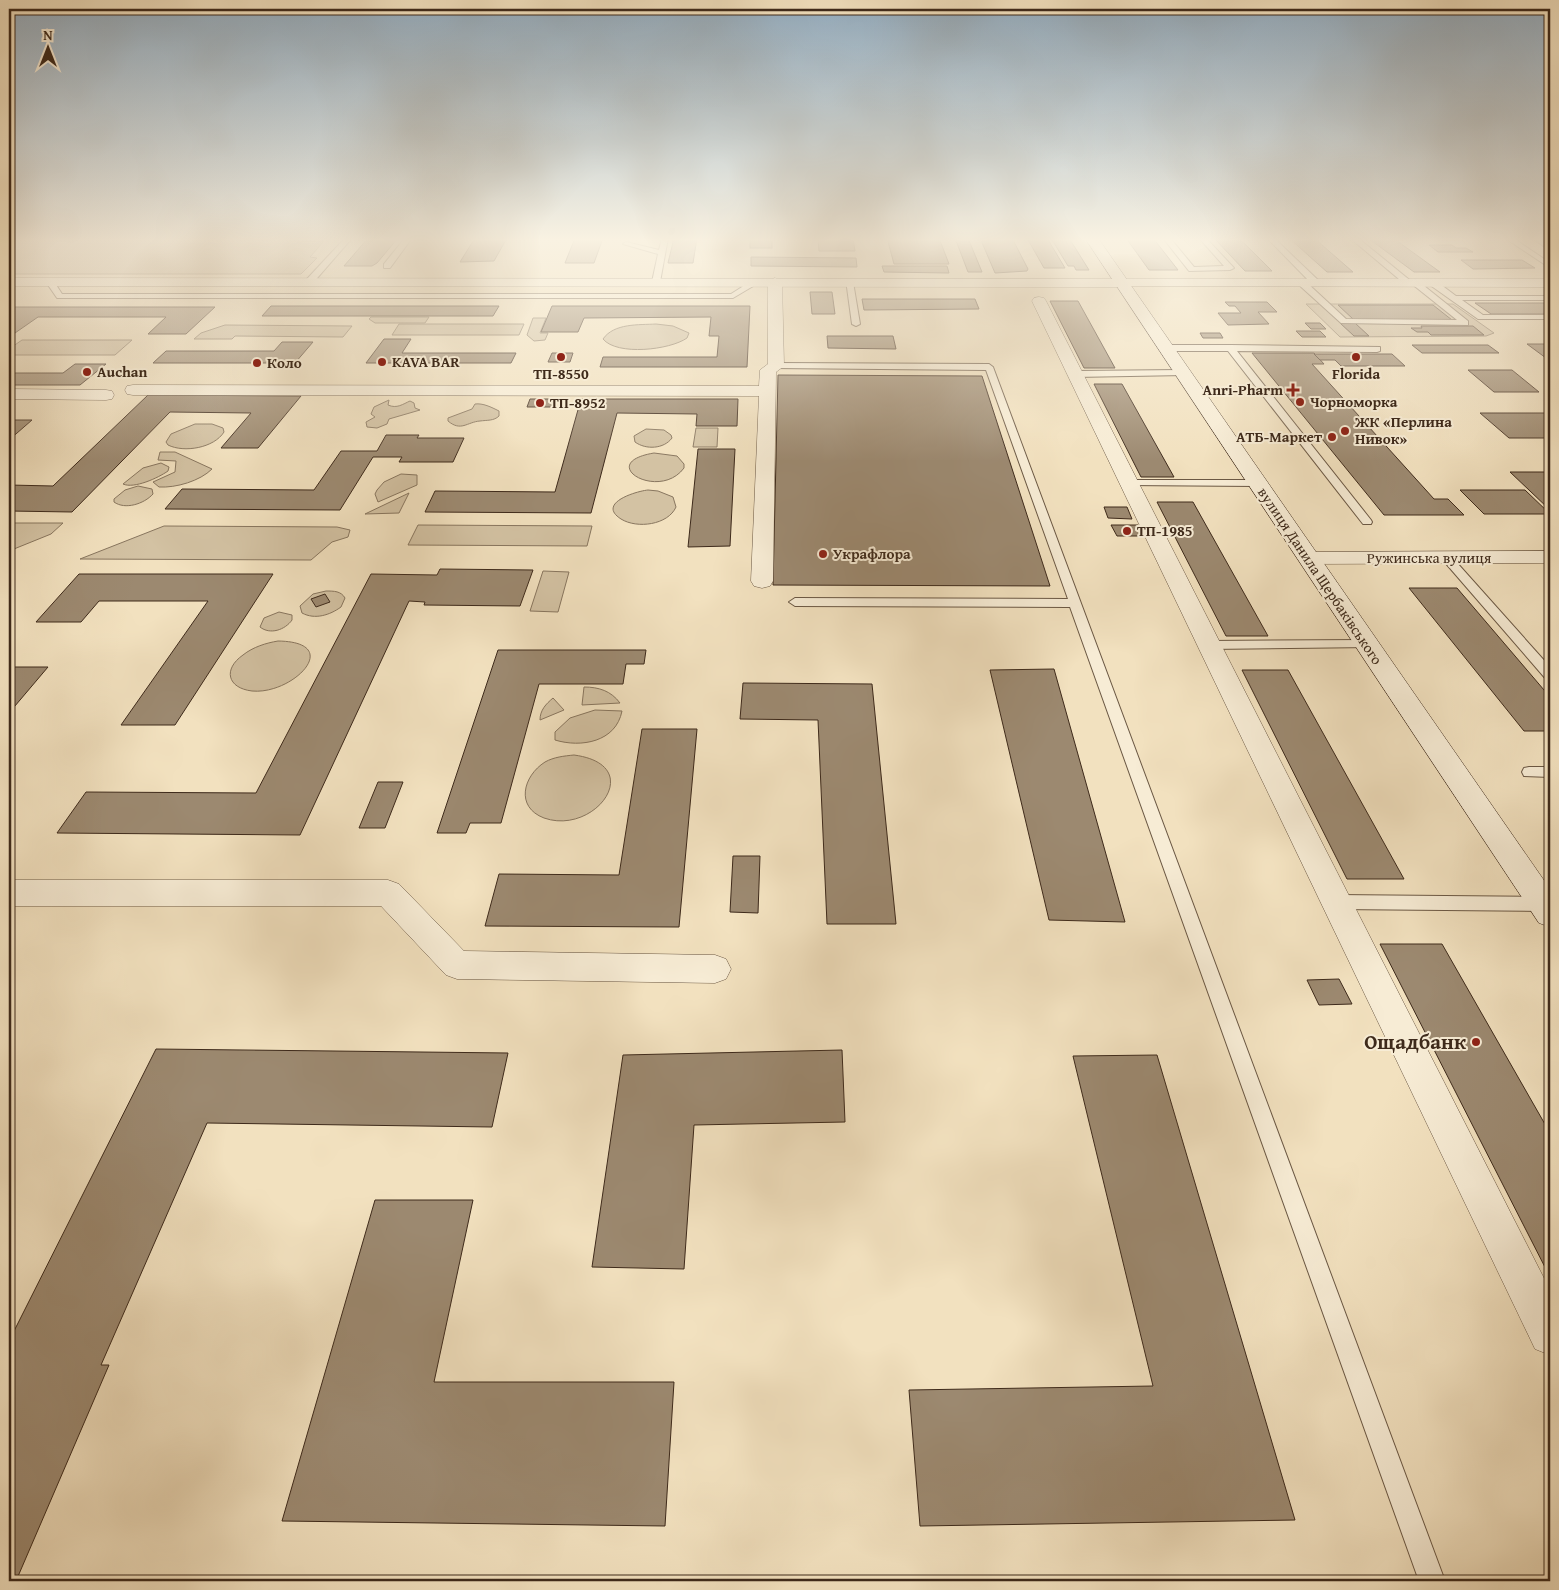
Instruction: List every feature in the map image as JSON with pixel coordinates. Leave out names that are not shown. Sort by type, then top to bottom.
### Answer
[{"type":"street","points":[[762,581],[768,370],[776,366],[775,312]]},
{"type":"street","points":[[1044,312],[1550,1334]]},
{"type":"street","name":"вулиця Данила Щербаківського","points":[[1141,312],[1547,909]]},
{"type":"street","points":[[9,394],[106,395],[119,397],[133,390],[767,391]]},
{"type":"street","name":"Ружинська вулиця","points":[[1308,558],[1550,557]]},
{"type":"street","points":[[9,893],[388,893],[457,965],[715,969]]},
{"type":"lane","points":[[854,312],[856,324]]},
{"type":"lane","points":[[1334,312],[1344,321],[1465,322],[1452,312]]},
{"type":"lane","points":[[1474,312],[1481,317],[1550,317]]},
{"type":"lane","points":[[1165,348],[1377,349]]},
{"type":"lane","points":[[1230,348],[1367,522]]},
{"type":"lane","points":[[776,366],[989,367],[1432,1581]]},
{"type":"lane","points":[[1074,374],[1182,373]]},
{"type":"lane","points":[[1128,483],[1257,483]]},
{"type":"lane","points":[[1446,557],[1550,675]]},
{"type":"lane","points":[[795,602],[1075,603]]},
{"type":"lane","points":[[1209,645],[1367,644]]},
{"type":"lane","points":[[1529,772],[1550,772]]},
{"type":"lane","points":[[1336,902],[1547,909]]},
{"type":"shaded area","points":[[1314,312],[1465,312],[1494,333],[1486,336],[1340,337]]},
{"type":"shaded area","points":[[371,317],[429,317],[425,323],[375,323],[369,319]]},
{"type":"shaded area","points":[[533,318],[546,318],[540,333],[548,333],[545,340],[534,341],[527,335]]},
{"type":"shaded area","points":[[399,324],[524,324],[519,335],[392,335]]},
{"type":"shaded area","points":[[656,324],[673,326],[689,333],[687,338],[669,346],[644,349],[620,348],[603,339],[620,327]]},
{"type":"shaded area","points":[[225,325],[352,326],[343,337],[235,336],[232,339],[194,339],[201,333]]},
{"type":"shaded area","points":[[22,340],[132,340],[115,355],[9,355],[9,349]]},
{"type":"shaded area","points":[[389,400],[388,405],[394,406],[400,406],[410,401],[414,403],[415,408],[420,410],[389,419],[387,424],[377,428],[367,427],[366,422],[375,417],[371,414],[374,407]]},
{"type":"shaded area","points":[[475,404],[484,405],[499,411],[499,416],[493,420],[475,422],[464,426],[457,426],[448,421],[448,418],[472,409]]},
{"type":"shaded area","points":[[195,424],[212,424],[223,428],[224,432],[213,442],[190,449],[168,445],[166,442],[171,434]]},
{"type":"shaded area","points":[[696,428],[718,428],[717,447],[693,447]]},
{"type":"shaded area","points":[[646,429],[664,430],[672,438],[669,442],[660,446],[649,447],[639,445],[635,442],[634,436]]},
{"type":"shaded area","points":[[160,452],[175,452],[212,469],[201,477],[187,483],[159,487],[153,482],[175,472],[176,461],[158,460]]},
{"type":"shaded area","points":[[654,453],[677,456],[684,464],[684,468],[673,478],[660,481],[648,481],[637,477],[631,471],[630,464],[637,458]]},
{"type":"shaded area","points":[[161,463],[169,467],[168,471],[164,474],[139,484],[123,484],[143,468]]},
{"type":"shaded area","points":[[401,474],[417,475],[417,485],[378,502],[375,494],[377,490],[384,482]]},
{"type":"shaded area","points":[[138,486],[152,489],[153,494],[145,501],[134,505],[123,506],[114,502],[114,499],[125,490]]},
{"type":"shaded area","points":[[648,490],[658,491],[673,497],[676,507],[666,518],[652,524],[635,524],[621,519],[615,513],[613,508],[621,499],[628,495]]},
{"type":"shaded area","points":[[409,493],[399,513],[365,514]]},
{"type":"shaded area","points":[[9,523],[63,523],[51,534],[9,551]]},
{"type":"shaded area","points":[[418,525],[592,526],[587,546],[408,545]]},
{"type":"shaded area","points":[[164,526],[337,527],[350,530],[348,537],[332,542],[311,560],[80,559]]},
{"type":"shaded area","points":[[543,571],[569,572],[558,612],[530,611]]},
{"type":"shaded area","points":[[326,591],[337,592],[345,598],[341,607],[322,616],[302,613],[300,606],[313,594]]},
{"type":"shaded area","points":[[279,612],[292,615],[292,620],[289,624],[273,631],[260,627],[264,618]]},
{"type":"shaded area","points":[[278,641],[298,644],[308,650],[310,658],[306,668],[283,685],[268,690],[252,691],[237,686],[233,682],[230,672],[237,660],[255,648]]},
{"type":"shaded area","points":[[584,687],[604,690],[613,695],[620,703],[582,705]]},
{"type":"shaded area","points":[[553,698],[564,710],[540,720],[541,713]]},
{"type":"shaded area","points":[[595,710],[622,711],[613,730],[596,740],[576,743],[555,740],[555,732],[570,718]]},
{"type":"shaded area","points":[[574,755],[596,761],[608,772],[610,784],[606,797],[595,809],[581,817],[563,821],[544,818],[535,813],[529,807],[525,791],[531,775],[548,760]]},
{"type":"building","points":[[9,312],[209,312],[186,334],[148,334],[166,317],[38,317],[15,333],[9,333]]},
{"type":"building","points":[[265,312],[495,312],[493,316],[262,316]]},
{"type":"building","points":[[549,312],[750,312],[747,367],[600,367],[603,357],[717,357],[719,336],[709,336],[711,317],[584,318],[578,332],[541,332]]},
{"type":"building","points":[[812,312],[835,312],[835,314],[812,314]]},
{"type":"building","points":[[1056,312],[1084,312],[1115,368],[1084,368]]},
{"type":"building","points":[[1258,312],[1269,324],[1228,325],[1218,313]]},
{"type":"building","points":[[1346,312],[1442,312],[1452,320],[1354,320]]},
{"type":"building","points":[[1488,312],[1550,312],[1550,314],[1491,314]]},
{"type":"building","points":[[1305,323],[1320,323],[1326,329],[1311,329]]},
{"type":"building","points":[[1340,323],[1355,323],[1369,336],[1354,336]]},
{"type":"building","points":[[1421,326],[1473,326],[1484,335],[1431,335],[1428,332],[1417,332],[1411,328],[1422,328]]},
{"type":"building","points":[[1296,331],[1320,331],[1326,337],[1302,337]]},
{"type":"building","points":[[1200,333],[1220,333],[1223,338],[1203,338]]},
{"type":"building","points":[[827,336],[893,336],[896,349],[828,348]]},
{"type":"building","points":[[384,339],[411,339],[402,353],[516,353],[511,363],[366,363]]},
{"type":"building","points":[[282,342],[313,342],[295,363],[153,363],[166,351],[274,351]]},
{"type":"building","points":[[1527,344],[1550,344],[1550,361]]},
{"type":"building","points":[[1412,345],[1488,345],[1499,353],[1422,353]]},
{"type":"building","name":"ТП-8550","points":[[552,353],[573,353],[570,362],[548,362]]},
{"type":"building","name":"ЖК «Перлина Нивок»","points":[[1252,353],[1314,353],[1324,364],[1312,364],[1434,499],[1448,499],[1464,515],[1384,515]]},
{"type":"building","name":"Florida","points":[[1314,354],[1392,354],[1405,366],[1341,366],[1335,360],[1320,360]]},
{"type":"building","points":[[75,364],[106,364],[80,385],[9,385],[9,373],[63,373]]},
{"type":"building","points":[[1468,370],[1512,370],[1539,392],[1494,392]]},
{"type":"building","points":[[778,375],[982,376],[1050,586],[773,585]]},
{"type":"building","points":[[1094,384],[1122,384],[1174,477],[1141,477]]},
{"type":"building","points":[[148,395],[301,396],[258,448],[221,448],[251,413],[170,412],[72,512],[9,511],[9,485],[53,486]]},
{"type":"building","name":"ТП-8952","points":[[530,399],[554,399],[551,407],[527,407]]},
{"type":"building","points":[[581,399],[738,399],[737,426],[696,426],[697,414],[617,413],[591,513],[425,512],[435,491],[555,492]]},
{"type":"building","points":[[1480,413],[1550,413],[1550,438],[1509,438]]},
{"type":"building","points":[[9,420],[32,420],[9,440]]},
{"type":"building","points":[[386,435],[419,435],[417,438],[464,438],[453,462],[399,462],[402,457],[373,457],[340,510],[165,509],[182,489],[314,490],[341,451],[377,451]]},
{"type":"building","points":[[698,449],[735,449],[730,546],[688,547]]},
{"type":"building","points":[[1510,472],[1550,472],[1550,510]]},
{"type":"building","points":[[1460,490],[1525,490],[1550,514],[1484,514]]},
{"type":"building","points":[[1157,502],[1193,502],[1268,636],[1226,636]]},
{"type":"building","points":[[1104,507],[1127,507],[1132,519],[1108,518]]},
{"type":"building","name":"ТП-1985","points":[[1111,525],[1138,525],[1144,536],[1117,536]]},
{"type":"building","points":[[440,569],[533,570],[520,606],[424,605],[425,602],[409,601],[300,835],[57,833],[86,792],[256,793],[371,574],[437,575]]},
{"type":"building","points":[[79,574],[273,574],[175,725],[121,725],[208,601],[99,601],[81,622],[36,622]]},
{"type":"building","points":[[1409,588],[1457,588],[1550,697],[1550,731],[1524,731]]},
{"type":"building","points":[[325,594],[330,602],[316,607],[311,599]]},
{"type":"building","points":[[498,650],[646,650],[644,664],[626,664],[623,684],[539,684],[501,823],[470,823],[466,833],[437,833]]},
{"type":"building","points":[[9,667],[48,667],[9,713]]},
{"type":"building","points":[[1054,669],[1125,922],[1049,920],[990,670]]},
{"type":"building","points":[[1242,670],[1288,670],[1404,879],[1347,879]]},
{"type":"building","points":[[743,683],[872,684],[896,924],[827,924],[818,720],[740,719]]},
{"type":"building","points":[[642,729],[697,729],[679,927],[485,926],[499,874],[619,875]]},
{"type":"building","points":[[378,782],[403,782],[385,828],[359,828]]},
{"type":"building","points":[[733,856],[760,856],[758,913],[730,912]]},
{"type":"building","points":[[1380,944],[1442,944],[1550,1133],[1550,1277]]},
{"type":"building","points":[[1339,979],[1352,1004],[1319,1005],[1307,980]]},
{"type":"building","points":[[156,1049],[508,1053],[492,1127],[207,1123],[101,1365],[109,1365],[16,1581],[9,1581],[9,1341]]},
{"type":"building","points":[[842,1050],[845,1122],[694,1125],[684,1269],[592,1267],[623,1055]]},
{"type":"building","points":[[1157,1055],[1295,1520],[920,1526],[909,1390],[1153,1386],[1073,1056]]},
{"type":"building","points":[[375,1200],[473,1200],[434,1382],[674,1382],[665,1526],[282,1521]]},
{"type":"place","name":"ТП-8550","points":[[561,357]]},
{"type":"place","name":"Florida","points":[[1356,357]]},
{"type":"place","name":"KAVA BAR","points":[[382,362]]},
{"type":"place","name":"Коло","points":[[257,363]]},
{"type":"place","name":"Auchan","points":[[87,372]]},
{"type":"place","name":"Anri-Pharm","points":[[1293,390]]},
{"type":"place","name":"Чорноморка","points":[[1300,402]]},
{"type":"place","name":"ТП-8952","points":[[540,403]]},
{"type":"place","name":"ЖК «Перлина Нивок»","points":[[1345,431]]},
{"type":"place","name":"АТБ-Маркет","points":[[1332,437]]},
{"type":"place","name":"ТП-1985","points":[[1127,531]]},
{"type":"place","name":"Украфлора","points":[[823,554]]},
{"type":"place","name":"Ощадбанк","points":[[1476,1042]]}]
